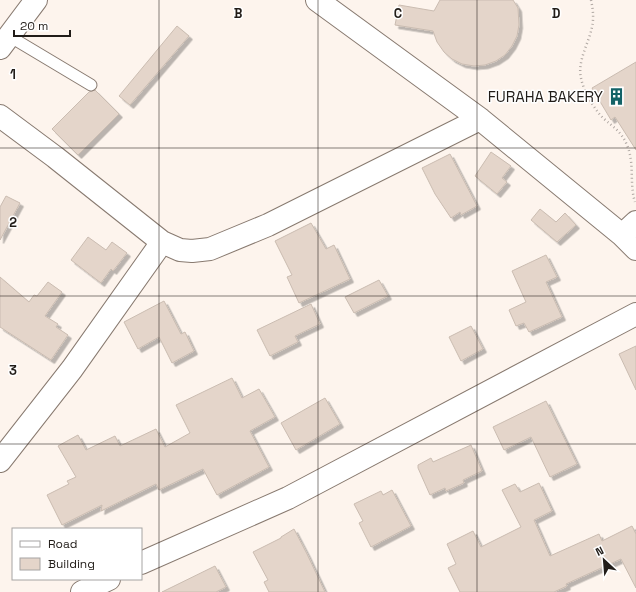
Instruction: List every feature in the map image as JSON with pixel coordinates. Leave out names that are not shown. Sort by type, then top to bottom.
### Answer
[{"type":"street","points":[[4,42],[36,0]]},
{"type":"street","points":[[317,0],[480,119],[631,235]]},
{"type":"street","points":[[0,116],[55,157],[162,242],[180,250],[192,251],[210,249],[268,225],[480,119]]},
{"type":"street","points":[[0,461],[72,369],[162,242]]},
{"type":"street","points":[[142,563],[288,498],[636,314]]},
{"type":"street","points":[[82,592],[107,580]]},
{"type":"lane","points":[[4,42],[91,85]]},
{"type":"path","points":[[591,0],[593,19],[592,27],[580,69],[580,77],[594,107],[604,119],[621,133],[627,145],[632,168],[631,192],[636,204]]},
{"type":"building","points":[[440,0],[513,0],[518,8],[519,25],[517,36],[512,46],[505,55],[496,61],[485,65],[474,66],[462,64],[452,59],[444,52],[437,42],[433,31],[395,25],[399,5],[434,11]]},
{"type":"building","points":[[177,26],[189,36],[130,105],[119,96]]},
{"type":"building","name":"FURAHA BAKERY","points":[[636,62],[636,150],[615,117],[611,120],[592,88]]},
{"type":"building","points":[[95,90],[119,114],[78,155],[52,129],[89,92]]},
{"type":"building","points":[[491,152],[511,166],[502,178],[507,182],[497,194],[475,176]]},
{"type":"building","points":[[450,154],[477,206],[461,215],[460,212],[451,218],[435,194],[422,168]]},
{"type":"building","points":[[6,196],[20,203],[0,240],[0,207]]},
{"type":"building","points":[[540,209],[556,222],[565,213],[576,225],[557,242],[531,220]]},
{"type":"building","points":[[311,223],[326,249],[334,245],[350,279],[299,303],[287,277],[292,275],[275,241]]},
{"type":"building","points":[[88,237],[106,250],[112,242],[127,253],[113,271],[111,269],[101,283],[71,260]]},
{"type":"building","points":[[546,255],[557,277],[546,282],[562,317],[529,332],[524,323],[516,326],[509,310],[526,302],[512,271]]},
{"type":"building","points":[[0,277],[29,302],[34,295],[37,296],[48,282],[62,292],[45,316],[58,324],[56,327],[68,335],[51,360],[0,327]]},
{"type":"building","points":[[379,280],[388,296],[354,313],[345,297]]},
{"type":"building","points":[[164,301],[181,334],[185,332],[194,351],[172,363],[159,337],[138,349],[124,322]]},
{"type":"building","points":[[311,304],[320,324],[295,336],[298,342],[270,356],[257,330]]},
{"type":"building","points":[[471,326],[483,349],[461,361],[449,337]]},
{"type":"building","points":[[636,346],[636,390],[619,354]]},
{"type":"building","points":[[232,378],[242,398],[259,389],[275,417],[250,431],[269,467],[217,495],[203,469],[159,490],[156,484],[101,511],[102,505],[62,525],[47,495],[69,484],[67,481],[76,477],[58,446],[78,435],[86,450],[115,436],[120,446],[156,429],[165,447],[190,433],[176,405]]},
{"type":"building","points":[[325,398],[340,424],[296,450],[281,423]]},
{"type":"building","points":[[546,401],[577,464],[550,477],[531,437],[504,450],[493,427]]},
{"type":"building","points":[[471,445],[482,471],[463,480],[464,483],[446,491],[445,488],[430,495],[418,465],[431,458],[433,462]]},
{"type":"building","points":[[539,483],[552,511],[534,520],[550,556],[599,534],[602,541],[632,526],[636,534],[636,588],[621,559],[566,584],[567,586],[554,592],[460,592],[448,568],[456,564],[447,544],[473,531],[481,547],[521,527],[502,490],[515,484],[520,492]]},
{"type":"building","points":[[392,490],[411,526],[371,547],[359,523],[363,521],[354,504],[381,491],[383,495]]},
{"type":"building","points":[[294,529],[325,592],[269,592],[264,582],[268,580],[253,552],[281,538]]},
{"type":"building","points":[[215,566],[226,587],[216,592],[162,592]]},
{"type":"place","name":"FURAHA BAKERY","points":[[616,97]]}]
